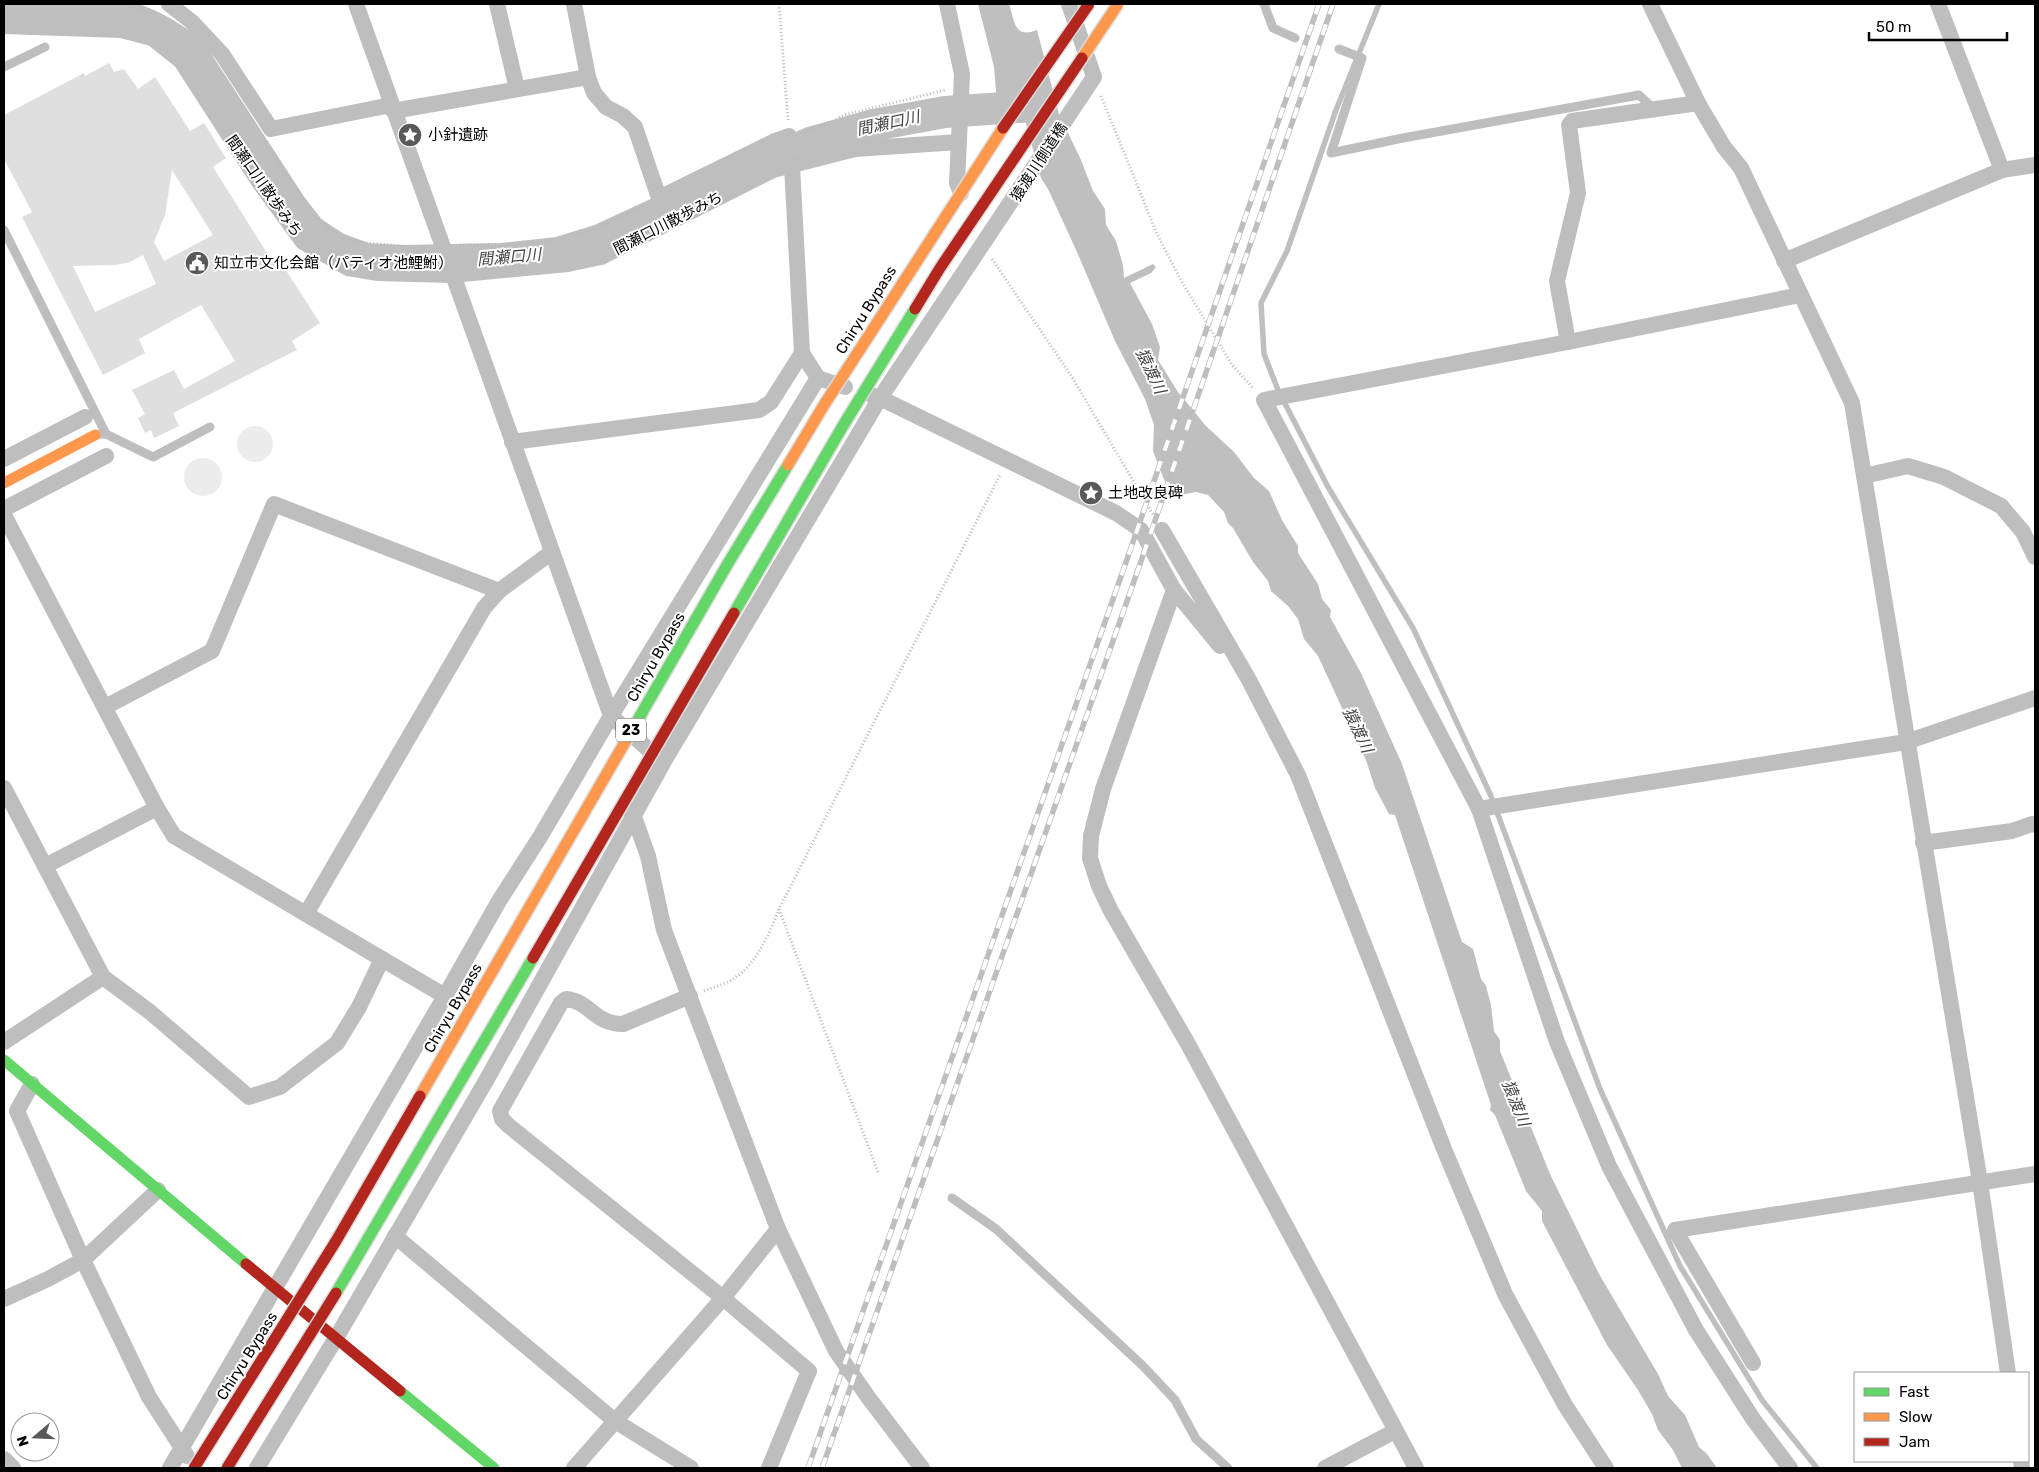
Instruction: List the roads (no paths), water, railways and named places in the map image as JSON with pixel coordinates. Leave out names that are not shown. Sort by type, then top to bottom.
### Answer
[{"type":"main road","name":"Chiryu Bypass","points":[[195,1468],[336,1241],[726,565],[818,414],[999,133],[1088,4]]},
{"type":"main road","name":"23","points":[[227,1468],[359,1255],[844,424],[940,268],[1118,4]]},
{"type":"main road","points":[[4,483],[100,434]]},
{"type":"main road","points":[[4,1060],[274,1288],[494,1468]]},
{"type":"street","points":[[356,4],[611,716],[663,762]]},
{"type":"street","points":[[498,4],[517,89]]},
{"type":"street","points":[[574,4],[588,77],[594,93],[606,107],[623,116],[635,127],[659,198],[775,141],[789,136]]},
{"type":"street","points":[[947,4],[962,74],[957,184],[983,246]]},
{"type":"street","name":"猿渡川側道橋","points":[[257,1468],[336,1338],[487,1079],[663,762],[880,398],[1094,77],[1068,4]]},
{"type":"street","points":[[1650,4],[1698,103],[1724,146],[1739,164],[1852,403],[1906,742],[1980,1182],[2008,1372]]},
{"type":"street","points":[[1938,4],[2002,170]]},
{"type":"street","points":[[163,9],[192,22],[222,54],[271,129],[588,77]]},
{"type":"street","name":"間瀬口川散歩みち","points":[[4,26],[121,30],[152,38],[181,61],[259,182],[303,242],[348,268],[378,272],[452,275],[542,268],[568,264],[601,256],[773,170],[855,150],[959,142]]},
{"type":"street","points":[[1568,342],[1557,281],[1578,193],[1569,126],[1572,121],[1698,103]]},
{"type":"street","points":[[1784,260],[2002,170],[2035,165]]},
{"type":"street","points":[[792,166],[802,354],[818,378],[880,398],[1116,513],[1141,530],[1174,590],[1249,680]]},
{"type":"street","points":[[1790,1468],[1754,1419],[1696,1330],[1609,1166],[1557,1042],[1479,808],[1264,400],[1568,342],[1800,295]]},
{"type":"street","points":[[512,442],[759,410],[771,402],[802,354]]},
{"type":"street","points":[[170,1468],[499,901],[818,378]]},
{"type":"street","points":[[4,459],[85,417]]},
{"type":"street","points":[[4,509],[106,456]]},
{"type":"street","points":[[1864,476],[1908,466],[1944,477],[2001,506],[2024,532],[2035,557]]},
{"type":"street","points":[[105,707],[212,651],[274,504],[499,592]]},
{"type":"street","points":[[4,515],[157,808],[174,836],[445,996]]},
{"type":"street","points":[[1162,530],[1249,680],[1298,775],[1444,1149],[1505,1294],[1565,1404],[1606,1468]]},
{"type":"street","points":[[306,914],[484,608],[499,592],[552,552]]},
{"type":"street","points":[[1174,590],[1103,789],[1091,836],[1090,858],[1099,886],[1111,911],[1188,1044],[1416,1468]]},
{"type":"street","points":[[1479,808],[1906,742],[2035,698]]},
{"type":"street","points":[[583,766],[633,814],[648,856],[664,930],[778,1229],[836,1351],[922,1468]]},
{"type":"street","points":[[4,788],[103,977],[150,1012],[250,1097],[280,1087],[337,1043],[359,1007],[382,959]]},
{"type":"street","points":[[45,866],[157,808]]},
{"type":"street","points":[[1923,843],[2012,831],[2032,824],[2035,825]]},
{"type":"street","points":[[4,1042],[103,977]]},
{"type":"street","points":[[690,996],[623,1024],[612,1024],[602,1020],[575,1000],[566,999],[561,1003],[500,1110],[502,1119],[509,1126],[723,1298],[809,1372],[769,1468]]},
{"type":"street","points":[[32,1084],[17,1111],[83,1260],[149,1397],[195,1468]]},
{"type":"street","points":[[1753,1363],[1675,1230],[2035,1174]]},
{"type":"street","points":[[4,1299],[48,1279],[83,1260],[158,1190]]},
{"type":"street","points":[[574,1468],[723,1298],[778,1229]]},
{"type":"street","points":[[395,1236],[615,1420],[691,1468]]},
{"type":"street","points":[[1325,1468],[1395,1432]]},
{"type":"street","points":[[4,1460],[13,1468]]},
{"type":"lane","points":[[1264,4],[1273,28],[1295,38]]},
{"type":"lane","points":[[4,67],[44,47]]},
{"type":"lane","points":[[1339,49],[1362,58],[1331,153],[1639,95],[1654,109]]},
{"type":"lane","points":[[4,230],[100,434],[153,457],[210,427]]},
{"type":"lane","points":[[952,1198],[996,1229],[1143,1366],[1175,1400],[1196,1439],[1228,1468]]},
{"type":"water","name":"猿渡川","points":[[978,4],[1009,4],[1014,23],[1020,30],[1029,32],[1037,30],[1059,114],[1081,160],[1093,191],[1105,209],[1106,225],[1116,241],[1123,265],[1124,278],[1153,264],[1156,267],[1151,273],[1130,283],[1152,324],[1160,347],[1158,360],[1178,392],[1206,426],[1234,452],[1254,478],[1269,491],[1282,520],[1298,546],[1298,553],[1318,584],[1322,599],[1331,610],[1330,617],[1361,673],[1402,764],[1462,942],[1473,949],[1481,979],[1486,986],[1491,1005],[1494,1031],[1500,1040],[1500,1051],[1550,1174],[1599,1274],[1658,1374],[1668,1396],[1685,1415],[1699,1447],[1707,1454],[1717,1468],[1682,1468],[1673,1450],[1658,1430],[1652,1414],[1638,1390],[1607,1345],[1542,1221],[1542,1211],[1526,1191],[1495,1115],[1490,1110],[1491,1105],[1395,815],[1389,814],[1375,788],[1366,760],[1318,656],[1304,639],[1298,619],[1288,606],[1271,591],[1268,581],[1253,562],[1233,528],[1228,523],[1224,512],[1208,495],[1196,492],[1171,497],[1153,451],[1154,425],[1145,399],[1115,341],[1077,252],[1041,178],[1023,113],[990,115],[989,105],[997,103],[994,67]]},
{"type":"waterway","points":[[1379,4],[1336,110],[1287,251],[1261,303],[1264,354],[1278,390],[1328,487],[1413,628],[1491,796],[1600,1089],[1680,1266],[1762,1400],[1817,1468]]},
{"type":"waterway","name":"間瀬口川","points":[[4,13],[134,19],[157,29],[178,42],[191,52],[291,206],[310,231],[336,248],[366,259],[402,261],[502,259],[558,253],[600,240],[810,143],[874,125],[945,112],[1033,106]]},
{"type":"railway","points":[[808,1468],[1125,565],[1319,4]]},
{"type":"railway","points":[[822,1468],[1139,567],[1333,4]]},
{"type":"place","name":"小針遺跡","points":[[410,135]]},
{"type":"place","name":"知立市文化会館（パティオ池鯉鮒）","points":[[197,263]]},
{"type":"place","name":"土地改良碑","points":[[1091,493]]}]
